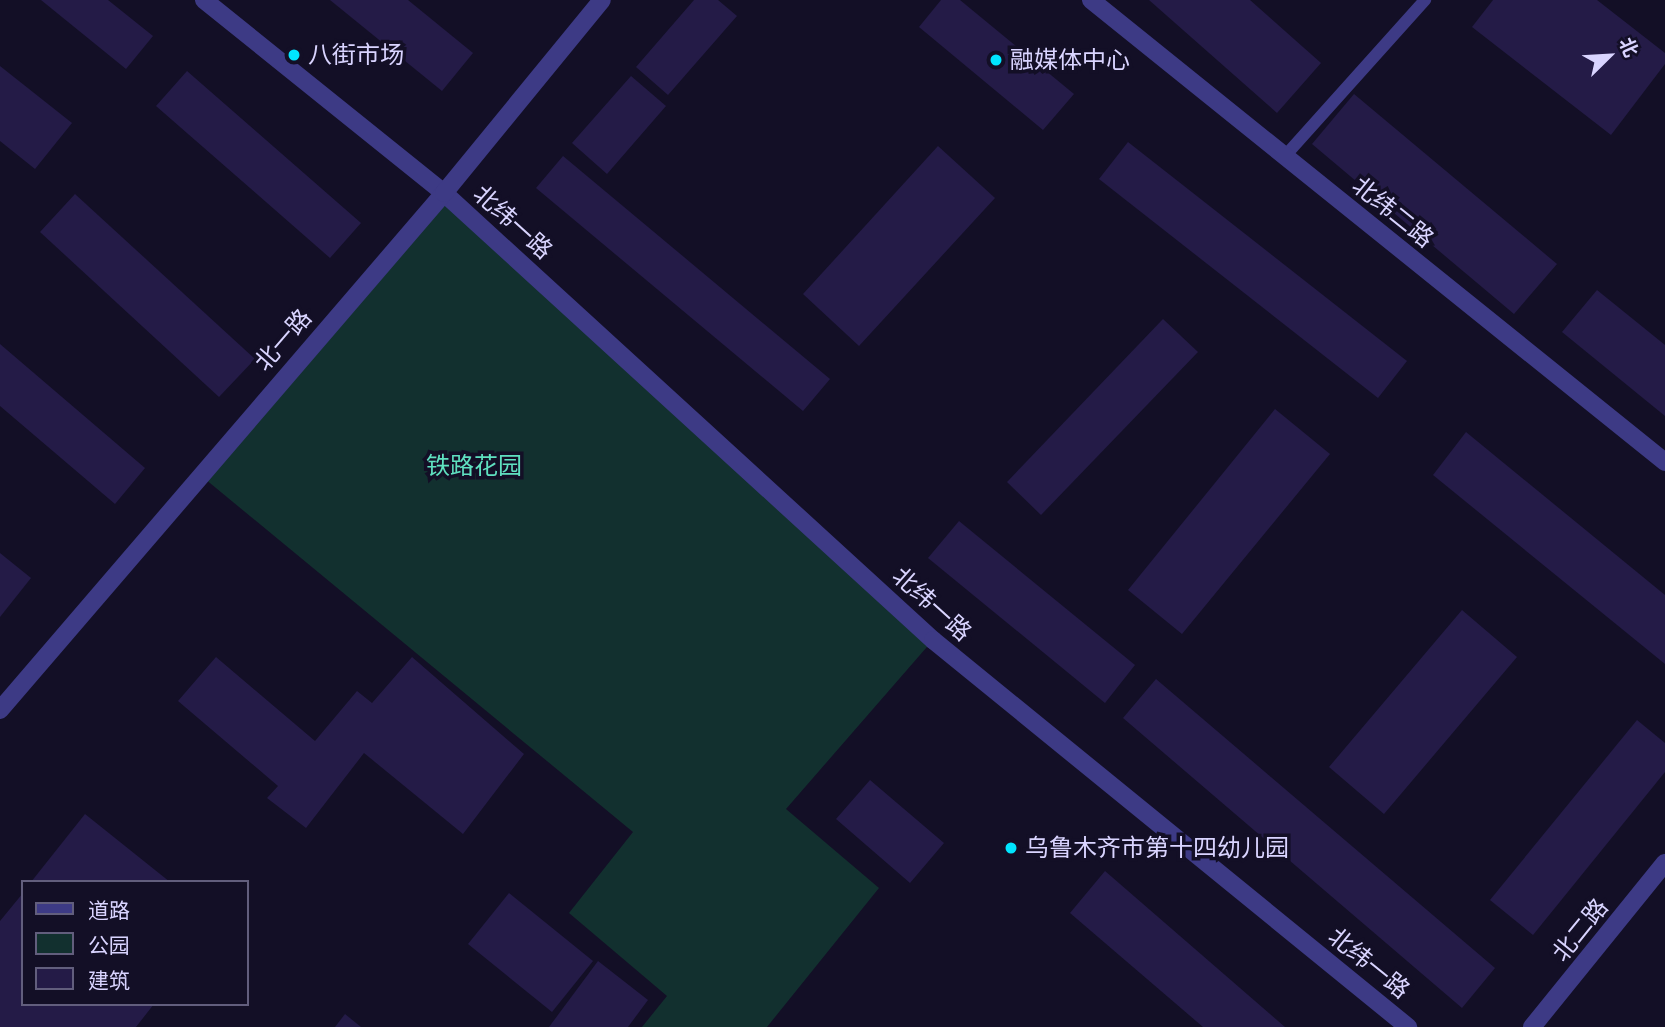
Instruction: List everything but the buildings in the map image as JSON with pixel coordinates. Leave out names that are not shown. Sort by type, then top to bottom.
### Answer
[{"type":"street","name":"北纬一路","points":[[204,0],[444,192],[933,640],[1408,1027]]},
{"type":"street","name":"北一路","points":[[0,710],[444,192],[602,0]]},
{"type":"street","name":"北纬二路","points":[[1091,0],[1665,462]]},
{"type":"street","name":"北二路","points":[[1532,1027],[1665,863]]},
{"type":"lane","points":[[1285,156],[1425,0]]},
{"type":"green space","name":"铁路花园","points":[[444,193],[933,640],[786,809],[879,888],[767,1027],[642,1027],[667,996],[569,913],[633,832],[199,474]]},
{"type":"place","name":"八街市场","points":[[294,55]]},
{"type":"place","name":"融媒体中心","points":[[996,60]]},
{"type":"place","name":"乌鲁木齐市第十四幼儿园","points":[[1011,848]]}]
